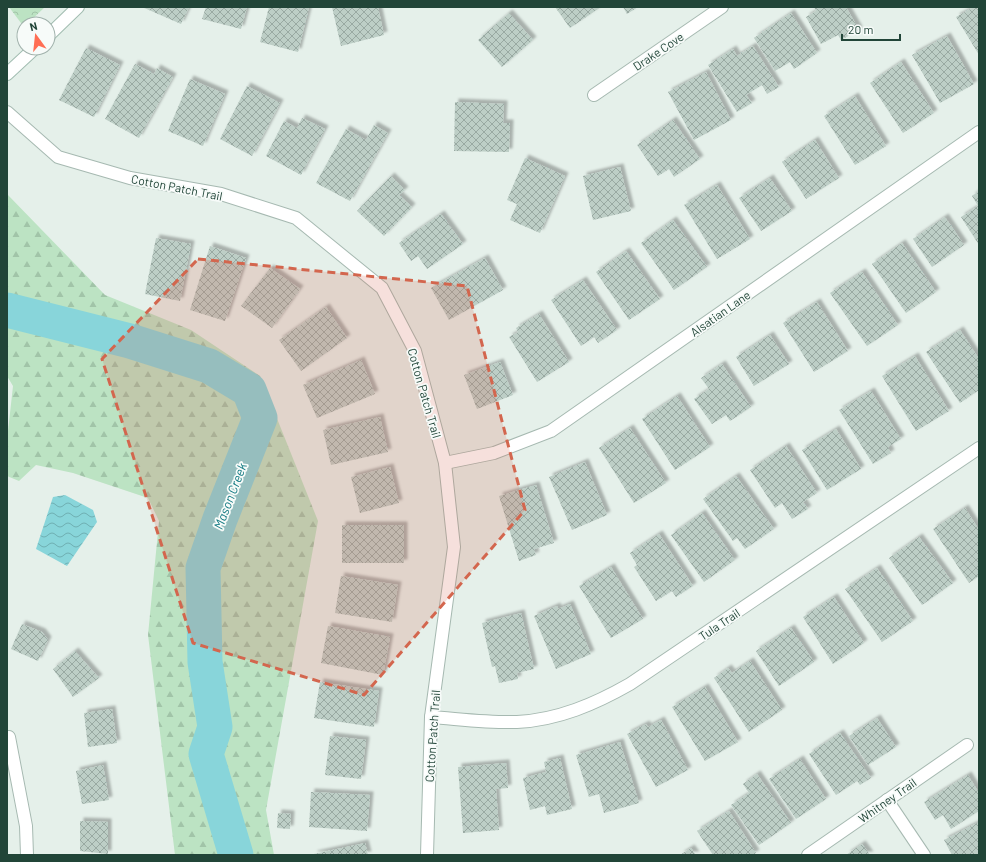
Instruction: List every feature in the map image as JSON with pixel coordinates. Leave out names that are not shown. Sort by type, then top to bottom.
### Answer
[{"type":"street","points":[[56,28],[78,7]]},
{"type":"street","name":"Drake Cove","points":[[594,95],[722,7]]},
{"type":"street","points":[[7,74],[26,56]]},
{"type":"street","name":"Cotton Patch Trail","points":[[7,112],[58,157],[130,178],[221,194],[296,218],[382,288],[415,351],[445,463],[454,546],[431,717],[427,855]]},
{"type":"street","name":"Alsatian Lane","points":[[445,463],[494,453],[551,431],[979,132]]},
{"type":"street","name":"Tula Trail","points":[[431,717],[499,722],[538,720],[562,715],[586,707],[609,696],[636,680],[979,448]]},
{"type":"street","points":[[9,737],[26,826],[27,855]]},
{"type":"street","name":"Whitney Trail","points":[[808,855],[967,745]]},
{"type":"street","points":[[886,800],[924,855]]},
{"type":"highlighted area","points":[[198,259],[467,286],[525,510],[364,695],[193,643],[102,359]]},
{"type":"green space","points":[[9,7],[45,7],[35,16],[16,16]]},
{"type":"green space","points":[[7,194],[105,295],[191,330],[260,376],[318,521],[266,810],[274,855],[175,855],[148,635],[159,521],[148,498],[73,473],[36,465],[19,481],[7,476],[7,440],[13,386],[7,376]]},
{"type":"water","points":[[65,495],[93,510],[97,522],[67,566],[36,549],[53,497]]},
{"type":"building","points":[[142,7],[189,7],[181,24]]},
{"type":"building","points":[[206,7],[247,7],[241,29],[202,19]]},
{"type":"building","points":[[269,7],[309,7],[298,52],[260,42]]},
{"type":"building","points":[[332,7],[378,7],[384,35],[341,46]]},
{"type":"building","points":[[555,7],[601,7],[570,28]]},
{"type":"building","points":[[623,7],[638,7],[627,14]]},
{"type":"building","points":[[814,7],[846,7],[859,30],[841,40],[838,35],[821,44],[806,17],[816,11]]},
{"type":"building","points":[[974,7],[979,7],[979,55],[956,17]]},
{"type":"building","points":[[509,13],[533,40],[502,67],[478,40]]},
{"type":"building","points":[[791,13],[817,53],[794,69],[790,62],[775,71],[754,38]]},
{"type":"building","points":[[947,36],[974,84],[940,103],[912,55]]},
{"type":"building","points":[[753,46],[779,87],[767,94],[762,85],[746,95],[752,103],[737,112],[708,65],[733,49],[737,56]]},
{"type":"building","points":[[86,48],[120,65],[94,117],[59,100]]},
{"type":"building","points":[[901,62],[934,113],[903,133],[870,83]]},
{"type":"building","points":[[135,64],[154,74],[157,68],[173,77],[139,138],[105,119]]},
{"type":"building","points":[[706,72],[731,120],[694,140],[668,92]]},
{"type":"building","points":[[190,79],[225,94],[203,146],[168,131]]},
{"type":"building","points":[[247,86],[280,103],[252,156],[220,139]]},
{"type":"building","points":[[855,96],[886,146],[855,165],[824,116]]},
{"type":"building","points":[[455,102],[504,104],[503,123],[510,123],[509,152],[454,151]]},
{"type":"building","points":[[302,118],[325,129],[301,175],[266,156],[284,121],[297,128]]},
{"type":"building","points":[[673,120],[700,159],[674,177],[669,169],[658,176],[637,145]]},
{"type":"building","points":[[374,125],[388,133],[350,201],[316,183],[346,129],[366,140]]},
{"type":"building","points":[[815,140],[839,178],[806,199],[782,162]]},
{"type":"building","points":[[525,158],[565,176],[540,233],[510,220],[517,204],[507,200]]},
{"type":"building","points":[[620,167],[631,211],[593,220],[583,176]]},
{"type":"building","points":[[391,176],[405,190],[399,195],[412,207],[384,236],[357,211]]},
{"type":"building","points":[[770,178],[792,211],[761,231],[739,198]]},
{"type":"building","points":[[717,185],[750,239],[717,259],[684,205]]},
{"type":"building","points":[[979,191],[979,245],[961,217],[978,206],[972,196]]},
{"type":"building","points":[[441,214],[463,244],[427,269],[418,256],[411,261],[399,243]]},
{"type":"building","points":[[945,217],[964,245],[932,267],[913,239]]},
{"type":"building","points":[[673,220],[707,267],[674,290],[641,243]]},
{"type":"building","points":[[156,238],[191,244],[180,301],[145,294]]},
{"type":"building","points":[[902,243],[936,292],[906,313],[872,264]]},
{"type":"building","points":[[210,246],[246,258],[225,321],[190,310]]},
{"type":"building","points":[[626,251],[660,299],[629,320],[596,272]]},
{"type":"building","points":[[485,258],[503,290],[449,320],[431,288]]},
{"type":"building","points":[[270,268],[300,289],[272,328],[241,306]]},
{"type":"building","points":[[862,272],[898,325],[867,346],[830,293]]},
{"type":"building","points":[[583,280],[617,330],[598,343],[594,337],[581,346],[551,300]]},
{"type":"building","points":[[817,302],[848,351],[814,372],[783,323]]},
{"type":"building","points":[[326,307],[347,338],[301,371],[279,340]]},
{"type":"building","points":[[539,314],[569,362],[537,382],[509,337],[518,332],[516,328]]},
{"type":"building","points":[[960,330],[979,359],[979,390],[960,403],[926,352]]},
{"type":"building","points":[[770,335],[789,364],[754,386],[736,357]]},
{"type":"building","points":[[915,356],[949,411],[916,431],[882,376]]},
{"type":"building","points":[[361,360],[375,394],[317,418],[303,385]]},
{"type":"building","points":[[500,362],[513,395],[477,409],[464,375]]},
{"type":"building","points":[[722,364],[751,407],[730,421],[726,415],[712,424],[694,399],[709,389],[701,378]]},
{"type":"building","points":[[871,391],[901,439],[888,447],[891,453],[873,464],[839,410]]},
{"type":"building","points":[[677,396],[710,447],[675,470],[642,419]]},
{"type":"building","points":[[380,417],[388,452],[331,465],[323,430]]},
{"type":"building","points":[[630,428],[666,483],[634,503],[599,448]]},
{"type":"building","points":[[836,429],[861,469],[827,490],[802,450]]},
{"type":"building","points":[[786,446],[817,493],[803,502],[808,509],[792,519],[782,503],[775,508],[750,470]]},
{"type":"building","points":[[585,462],[607,515],[572,530],[549,477]]},
{"type":"building","points":[[390,467],[399,503],[360,513],[351,477]]},
{"type":"building","points":[[736,476],[774,529],[745,549],[737,538],[733,541],[703,499]]},
{"type":"building","points":[[536,485],[554,543],[534,549],[536,555],[519,561],[499,496]]},
{"type":"building","points":[[965,508],[979,530],[979,576],[969,583],[933,529]]},
{"type":"building","points":[[702,513],[735,560],[704,582],[671,535]]},
{"type":"building","points":[[342,525],[404,525],[404,563],[342,563]]},
{"type":"building","points":[[659,534],[693,586],[676,597],[672,591],[656,601],[634,567],[637,565],[630,553]]},
{"type":"building","points":[[919,537],[953,583],[922,605],[889,558]]},
{"type":"building","points":[[611,567],[643,619],[611,638],[579,586]]},
{"type":"building","points":[[877,568],[913,621],[882,642],[845,589]]},
{"type":"building","points":[[341,576],[398,585],[392,622],[335,613]]},
{"type":"building","points":[[834,597],[864,643],[833,664],[803,617]]},
{"type":"building","points":[[570,604],[591,654],[556,669],[534,616],[557,606],[558,609]]},
{"type":"building","points":[[521,613],[534,669],[517,673],[518,679],[499,683],[495,666],[492,667],[482,623]]},
{"type":"building","points":[[22,624],[42,632],[48,640],[38,661],[11,649]]},
{"type":"building","points":[[328,626],[390,637],[383,675],[321,663]]},
{"type":"building","points":[[791,628],[814,662],[779,686],[756,651]]},
{"type":"building","points":[[75,651],[99,678],[73,697],[53,669]]},
{"type":"building","points":[[750,661],[782,710],[749,732],[714,678],[728,668],[732,673]]},
{"type":"building","points":[[320,682],[379,691],[374,727],[314,718]]},
{"type":"building","points":[[705,687],[738,742],[705,761],[672,707]]},
{"type":"building","points":[[112,709],[117,743],[88,747],[84,713]]},
{"type":"building","points":[[877,718],[896,747],[868,765],[849,736]]},
{"type":"building","points":[[661,720],[688,770],[656,787],[627,734],[646,724],[648,727]]},
{"type":"building","points":[[840,733],[871,778],[860,785],[857,781],[836,795],[809,754]]},
{"type":"building","points":[[330,736],[366,740],[361,779],[325,775]]},
{"type":"building","points":[[620,742],[639,803],[604,813],[599,794],[589,797],[576,755]]},
{"type":"building","points":[[560,758],[572,809],[547,815],[545,806],[530,810],[523,778],[546,772],[544,762]]},
{"type":"building","points":[[800,759],[826,799],[796,819],[769,779]]},
{"type":"building","points":[[506,763],[508,788],[496,789],[499,830],[463,833],[458,767]]},
{"type":"building","points":[[103,765],[109,800],[82,804],[76,771]]},
{"type":"building","points":[[757,774],[791,823],[759,845],[731,805],[749,793],[743,784]]},
{"type":"building","points":[[968,775],[979,793],[979,811],[951,829],[943,815],[935,820],[924,802]]},
{"type":"building","points":[[311,792],[370,795],[367,831],[309,827]]},
{"type":"building","points":[[729,811],[756,853],[753,855],[713,855],[697,831]]},
{"type":"building","points":[[278,813],[291,814],[290,829],[277,828]]},
{"type":"building","points":[[80,821],[108,822],[108,854],[80,851]]},
{"type":"building","points":[[979,822],[979,855],[952,855],[944,840]]},
{"type":"building","points":[[365,843],[368,855],[314,855],[314,854]]},
{"type":"building","points":[[862,844],[870,855],[846,855]]},
{"type":"building","points":[[691,848],[696,855],[680,855]]},
{"type":"waterway","name":"Mason Creek","points":[[7,310],[130,341],[209,366],[249,390],[260,418],[220,519],[203,568],[205,662],[215,727],[206,754],[236,855]]}]
